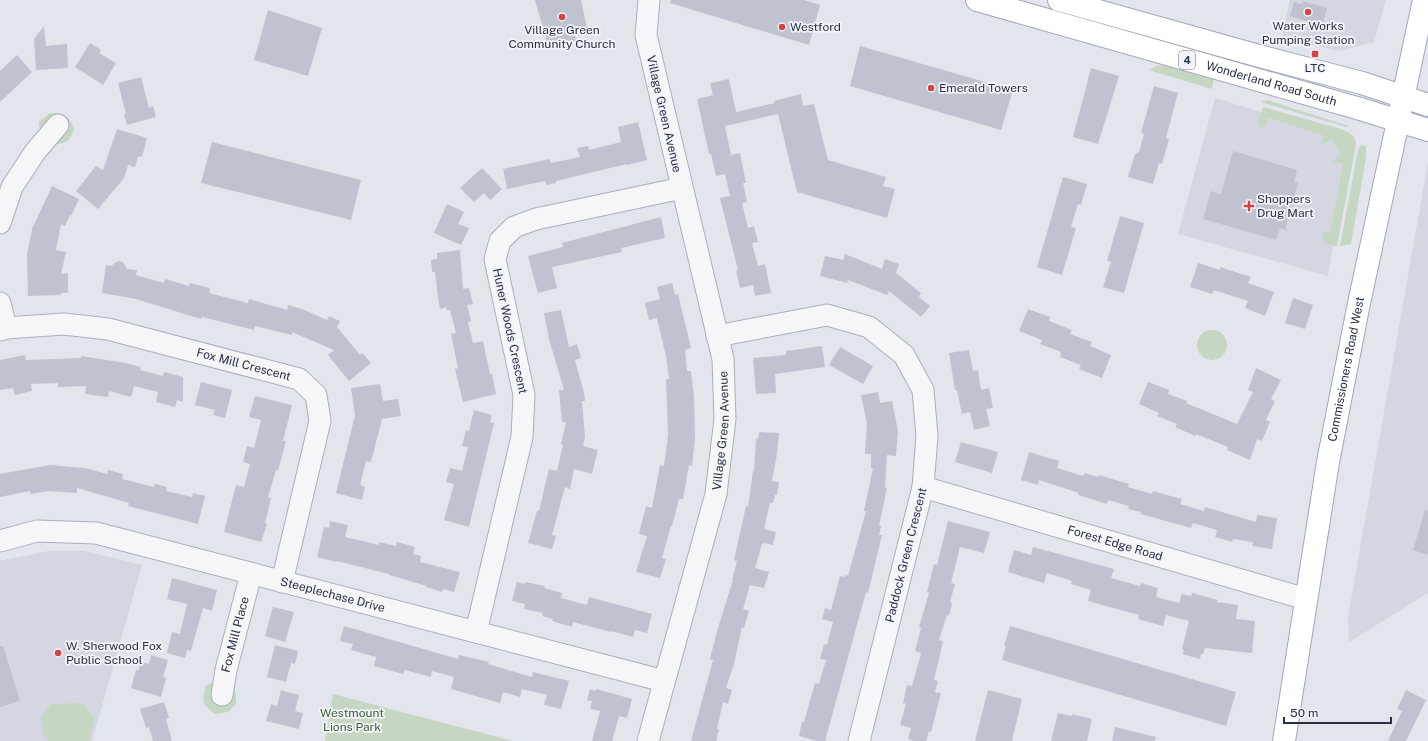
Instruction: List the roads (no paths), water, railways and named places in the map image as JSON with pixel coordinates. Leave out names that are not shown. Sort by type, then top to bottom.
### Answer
[{"type":"main road","name":"Wonderland Road South","points":[[977,0],[1428,130]]},
{"type":"main road","name":"Wonderland Road South","points":[[1059,0],[1362,83],[1428,105]]},
{"type":"main road","name":"Commissioners Road West","points":[[1284,741],[1328,462],[1357,316],[1424,0]]},
{"type":"street","name":"Village Green Avenue","points":[[648,0],[646,35],[723,359],[725,419],[716,494],[648,741]]},
{"type":"street","points":[[0,223],[12,187],[35,152],[58,126]]},
{"type":"street","name":"Huner Woods Crescent","points":[[476,632],[522,437],[524,396],[495,259],[500,241],[514,227],[536,219],[682,188]]},
{"type":"street","points":[[0,303],[3,329]]},
{"type":"street","name":"Paddock Green Crescent","points":[[717,336],[827,315],[869,327],[904,355],[923,390],[927,436],[923,486],[859,741]]},
{"type":"street","name":"Fox Mill Crescent","points":[[3,329],[64,324],[108,329],[299,379],[316,395],[320,421],[282,582]]},
{"type":"street","name":"Forest Edge Road","points":[[923,486],[1306,598]]},
{"type":"street","name":"Steeplechase Drive","points":[[0,541],[37,531],[96,534],[664,681]]},
{"type":"street","name":"Fox Mill Place","points":[[222,695],[226,670],[250,574]]},
{"type":"place","name":"Water Works Pumping Station","points":[[1308,12]]},
{"type":"place","name":"Village Green Community Church","points":[[562,17]]},
{"type":"place","name":"Westford","points":[[782,27]]},
{"type":"place","name":"LTC","points":[[1315,54]]},
{"type":"place","name":"Emerald Towers","points":[[931,88]]},
{"type":"place","name":"Shoppers Drug Mart","points":[[1249,206]]},
{"type":"place","name":"W. Sherwood Fox Public School","points":[[58,653]]},
{"type":"park label","name":"Westmount Lions Park","points":[[352,720]]}]
